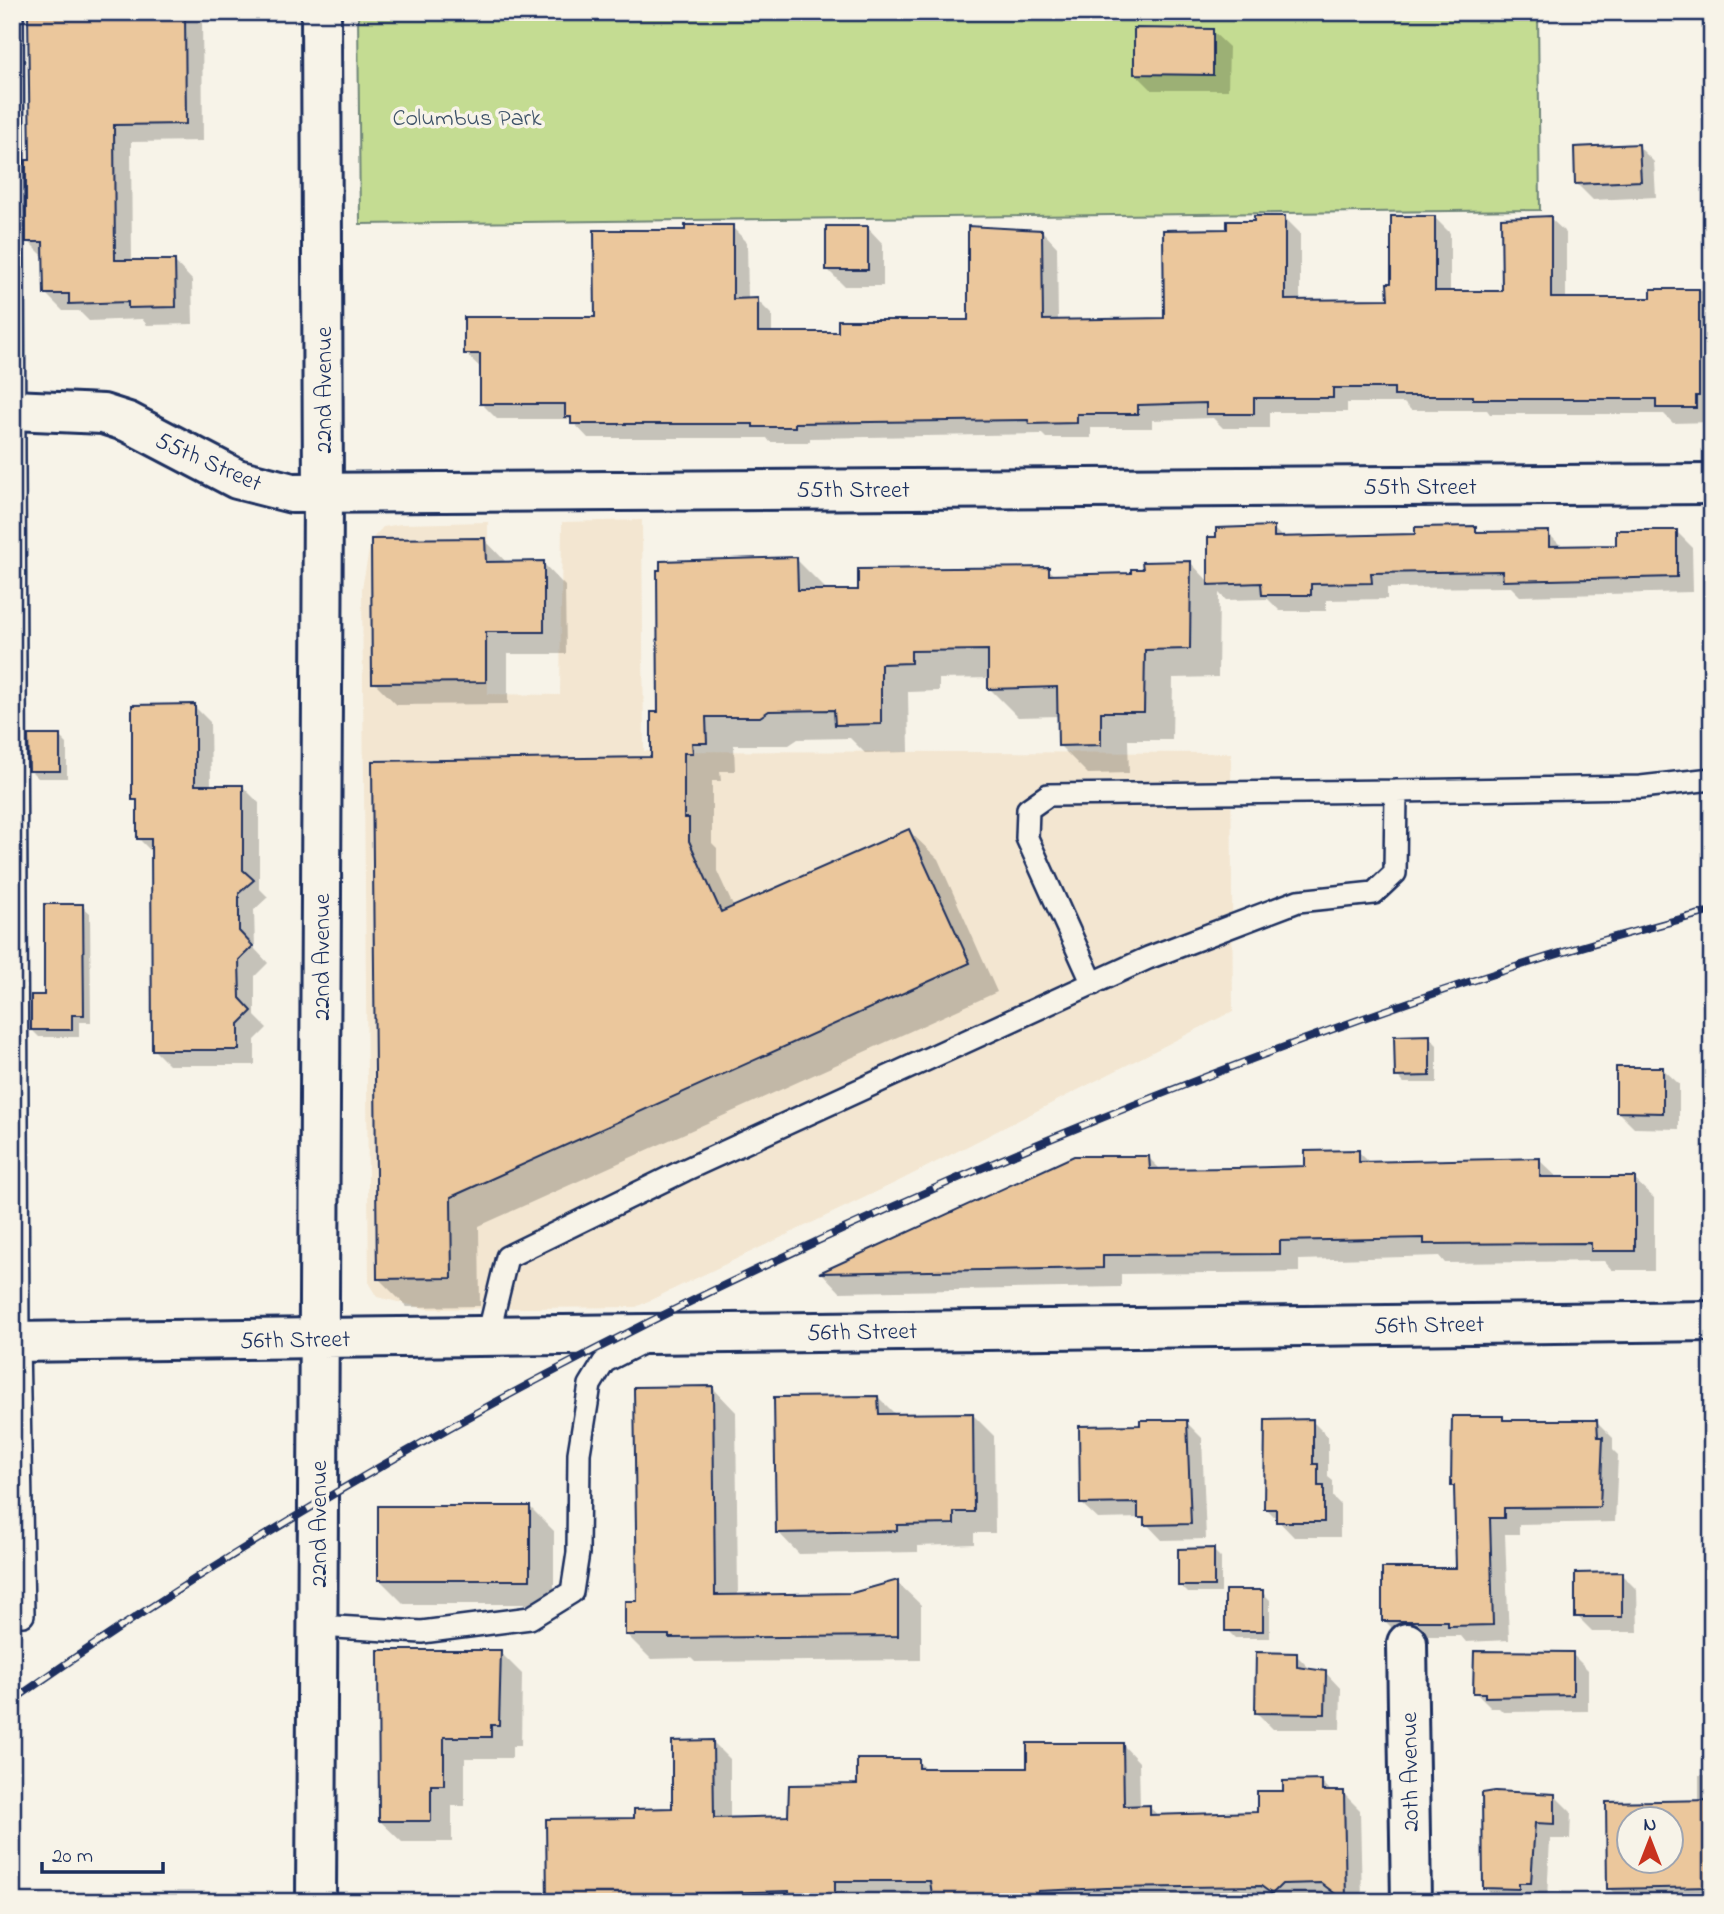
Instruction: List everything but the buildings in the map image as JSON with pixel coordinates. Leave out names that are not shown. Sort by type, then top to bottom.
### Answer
[{"type":"street","name":"22nd Avenue","points":[[316,1902],[323,492],[321,12]]},
{"type":"street","name":"55th Street","points":[[13,410],[103,414],[128,422],[237,479],[292,493],[1712,484]]},
{"type":"street","name":"56th Street","points":[[15,1342],[1712,1321]]},
{"type":"street","name":"20th Avenue","points":[[1407,1643],[1410,1902]]},
{"type":"lane","points":[[12,12],[15,1342],[23,1615],[12,1615]]},
{"type":"lane","points":[[1093,984],[1027,838],[1028,809],[1048,795],[1641,787],[1712,779]]},
{"type":"lane","points":[[488,1336],[507,1257],[685,1170],[1148,958],[1298,901],[1374,893],[1395,873],[1396,791]]},
{"type":"lane","points":[[318,1626],[422,1632],[530,1618],[572,1591],[579,1553],[579,1453],[590,1385],[604,1362],[647,1342],[649,1334]]},
{"type":"shaded area","points":[[642,520],[644,751],[1231,753],[1233,1011],[899,1181],[636,1307],[427,1309],[377,1297],[369,1284],[362,588],[371,540],[383,527],[401,524],[488,522],[488,694],[560,695],[562,522]]},
{"type":"green space","name":"Columbus Park","points":[[358,12],[1538,12],[1540,210],[360,224]]},
{"type":"railway","points":[[12,1701],[140,1614],[270,1532],[402,1454],[536,1380],[811,1244],[951,1181],[1246,1061],[1477,979],[1712,911]]}]
